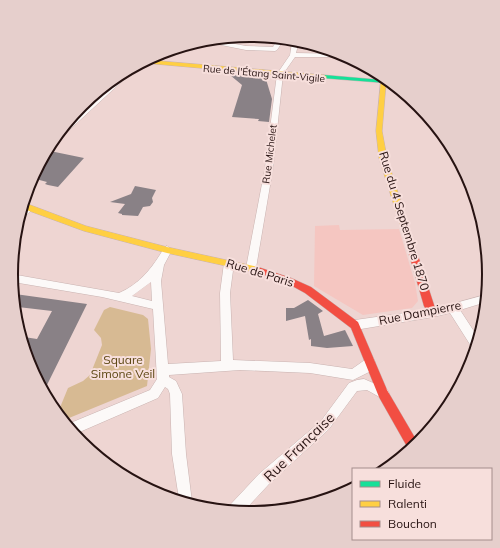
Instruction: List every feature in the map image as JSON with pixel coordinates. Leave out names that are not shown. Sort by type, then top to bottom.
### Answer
[{"type":"street","points":[[222,44],[246,48],[275,49],[278,44]]},
{"type":"street","name":"Rue Michelet","points":[[251,268],[269,168],[280,74],[293,55],[295,46]]},
{"type":"street","points":[[293,55],[329,56]]},
{"type":"street","name":"Rue de l'Étang Saint-Vigile","points":[[155,63],[280,74],[378,81]]},
{"type":"street","name":"Rue du 4 Septembre 1870","points":[[384,84],[379,131],[383,158],[427,300],[433,312]]},
{"type":"street","points":[[81,116],[110,89]]},
{"type":"street","name":"Rue de Paris","points":[[27,210],[84,228],[167,250],[251,268],[288,280],[308,290],[355,325]]},
{"type":"street","points":[[76,427],[154,394],[163,375],[156,281],[159,266],[167,250]]},
{"type":"street","points":[[228,366],[225,293],[229,264]]},
{"type":"street","points":[[119,297],[137,288],[159,266]]},
{"type":"street","points":[[18,279],[119,297],[157,306]]},
{"type":"street","name":"Rue Dampierre","points":[[355,325],[433,312],[481,300]]},
{"type":"street","points":[[453,308],[473,339]]},
{"type":"street","points":[[355,325],[383,393],[411,441]]},
{"type":"street","points":[[163,375],[228,366],[310,368],[353,375],[365,368],[369,362]]},
{"type":"street","points":[[163,375],[172,385],[176,394],[179,454],[186,497]]},
{"type":"street","name":"Rue Française","points":[[239,506],[264,479],[325,425],[353,387],[358,384],[363,384],[383,393]]},
{"type":"shaded area","points":[[339,225],[340,230],[399,229],[415,283],[418,301],[412,308],[363,315],[314,286],[315,226]]},
{"type":"green space","name":"Square Simone Veil","points":[[110,307],[143,315],[148,319],[151,349],[147,386],[68,418],[60,407],[68,388],[83,381],[90,375],[102,345],[101,338],[94,330],[104,310]]},
{"type":"building","points":[[230,75],[265,76],[272,99],[269,122],[258,121],[259,119],[232,117],[242,85]]},
{"type":"building","points":[[53,152],[84,158],[58,187],[45,184],[47,182],[38,180]]},
{"type":"building","points":[[135,186],[156,190],[152,198],[153,202],[150,206],[143,207],[138,216],[122,215],[118,213],[125,204],[110,202],[131,194]]},
{"type":"building","points":[[19,295],[87,304],[47,386],[30,349],[27,337],[37,339],[52,311],[20,307]]},
{"type":"building","points":[[308,300],[323,311],[318,314],[324,336],[345,330],[353,346],[327,348],[311,346],[311,339],[309,340],[305,316],[286,321],[286,308],[294,308]]},
{"type":"traffic: fast","points":[[324,77],[380,82]]},
{"type":"traffic: slow","points":[[155,63],[324,77]]},
{"type":"traffic: slow","points":[[383,84],[379,131],[383,158],[408,237]]},
{"type":"traffic: slow","points":[[28,207],[84,228],[167,250],[258,270]]},
{"type":"traffic: jam","points":[[408,237],[429,306],[433,313]]},
{"type":"traffic: jam","points":[[258,270],[288,280],[308,290],[355,325],[383,393],[411,441]]}]
